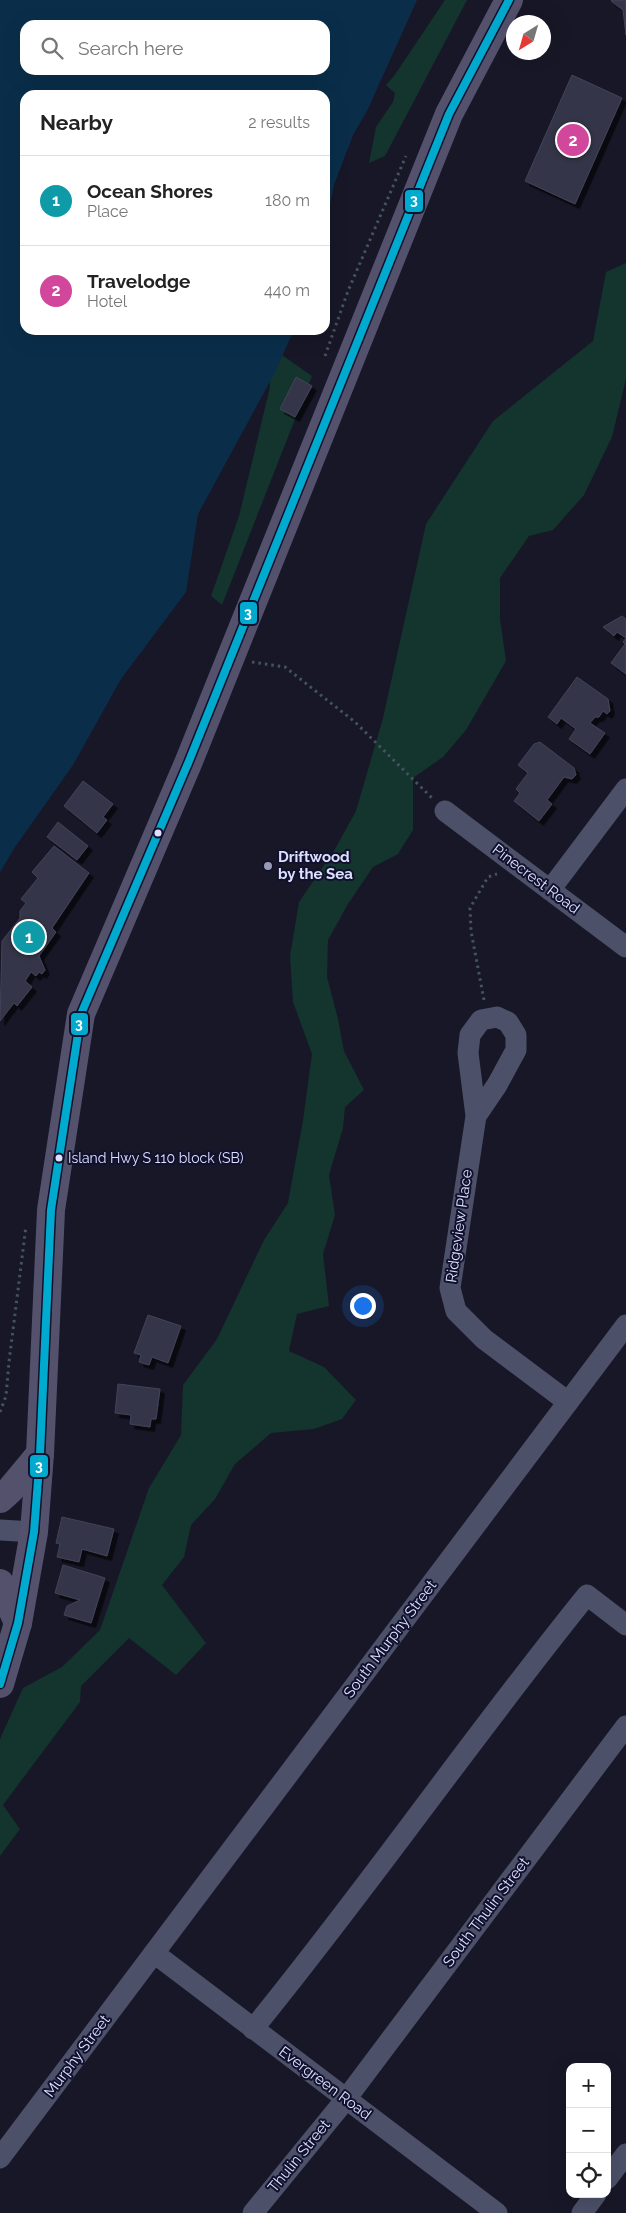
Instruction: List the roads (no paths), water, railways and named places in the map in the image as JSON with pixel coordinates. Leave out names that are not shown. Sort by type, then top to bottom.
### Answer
[{"type":"main road","points":[[0,1684],[18,1623],[34,1532],[40,1454],[51,1210],[81,1014],[189,761],[449,114],[509,0]]},
{"type":"main road","points":[[0,1499],[40,1454]]},
{"type":"main road","points":[[0,1583],[18,1623]]},
{"type":"street","points":[[550,890],[626,789]]},
{"type":"street","name":"Pinecrest Road","points":[[445,811],[626,947]]},
{"type":"street","name":"Ridgeview Place","points":[[476,1116],[497,1085],[516,1050],[516,1035],[508,1022],[497,1017],[481,1020],[470,1035],[468,1053],[476,1116],[450,1288],[456,1311],[484,1339],[568,1402]]},
{"type":"street","name":"South Murphy Street","points":[[154,1953],[626,1325]]},
{"type":"street","points":[[0,1530],[34,1532]]},
{"type":"street","points":[[253,2029],[392,1852],[487,1722],[587,1595],[626,1625]]},
{"type":"street","name":"South Thulin Street","points":[[346,2099],[626,1726]]},
{"type":"street","name":"Evergreen Road","points":[[154,1953],[497,2213]]},
{"type":"street","name":"Murphy Street","points":[[0,2158],[154,1953]]},
{"type":"street","name":"Thulin Street","points":[[253,2213],[346,2099]]},
{"type":"street","points":[[611,2175],[626,2154]]},
{"type":"street","points":[[582,2213],[593,2198]]},
{"type":"water","points":[[0,0],[417,0],[367,111],[353,135],[334,185],[330,205],[330,90],[20,90],[20,335],[292,335],[274,374],[198,514],[186,592],[121,679],[73,765],[15,847],[0,872]]},
{"type":"place","name":"Travelodge","points":[[573,140]]},
{"type":"place","name":"Driftwood by the Sea","points":[[268,866]]},
{"type":"place","name":"Ocean Shores","points":[[29,937]]},
{"type":"place","name":"Island Hwy S 110 block (SB)","points":[[59,1158]]}]
